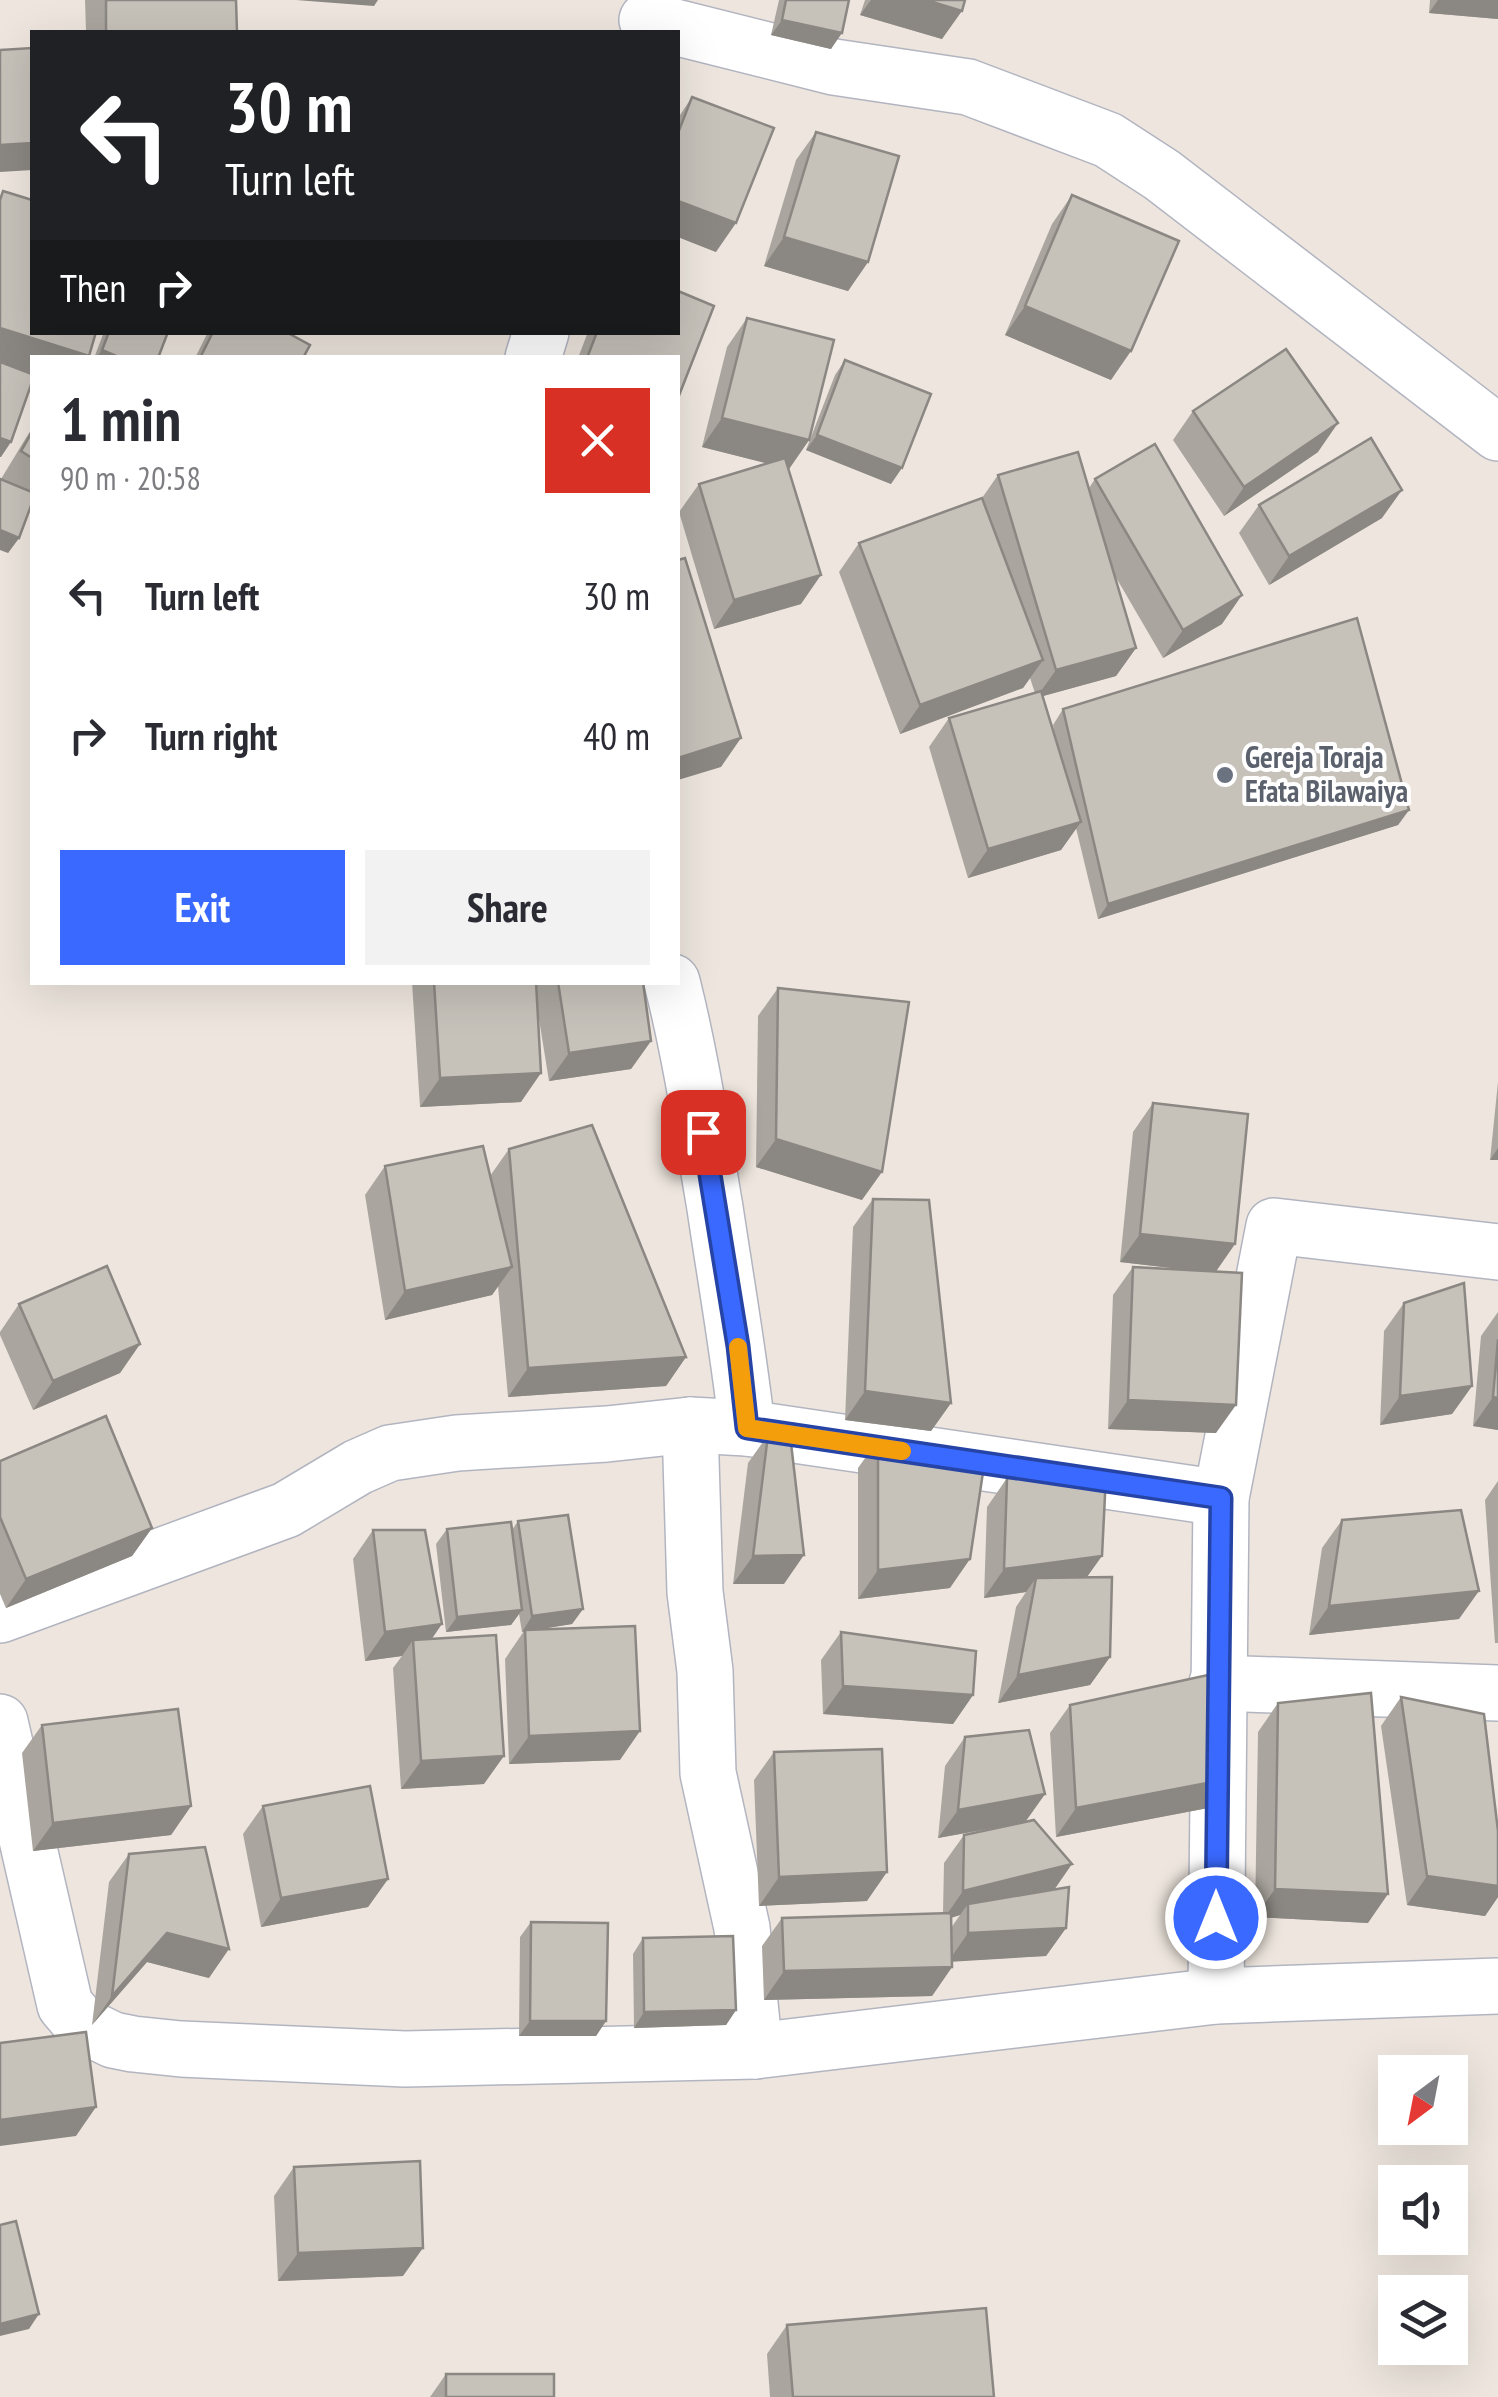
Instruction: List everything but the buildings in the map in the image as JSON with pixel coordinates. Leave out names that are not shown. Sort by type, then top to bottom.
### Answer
[{"type":"street","points":[[646,17],[834,67],[968,86],[1108,140],[1162,176],[1498,433]]},
{"type":"street","points":[[673,985],[688,1044],[703,1132],[738,1346],[747,1428]]},
{"type":"street","points":[[1216,1996],[1221,1498],[1274,1226],[1498,1252]]},
{"type":"street","points":[[690,1426],[695,1592],[705,1671],[708,1773],[742,1928],[755,2051]]},
{"type":"street","points":[[0,1615],[286,1510],[390,1453],[457,1443],[690,1426],[747,1428],[1221,1498]]},
{"type":"street","points":[[1217,1683],[1498,1693]]},
{"type":"street","points":[[0,1722],[65,2005],[82,2025],[113,2040],[181,2050],[405,2059],[755,2051],[1216,1996],[1498,1986]]},
{"type":"slow traffic","points":[[738,1347],[747,1428],[902,1451]]},
{"type":"place","name":"Gereja Toraja Efata Bilawaiya","points":[[1225,775]]},
{"type":"route","points":[[703,1132],[738,1346],[747,1428],[1221,1498],[1216,1918]]}]
